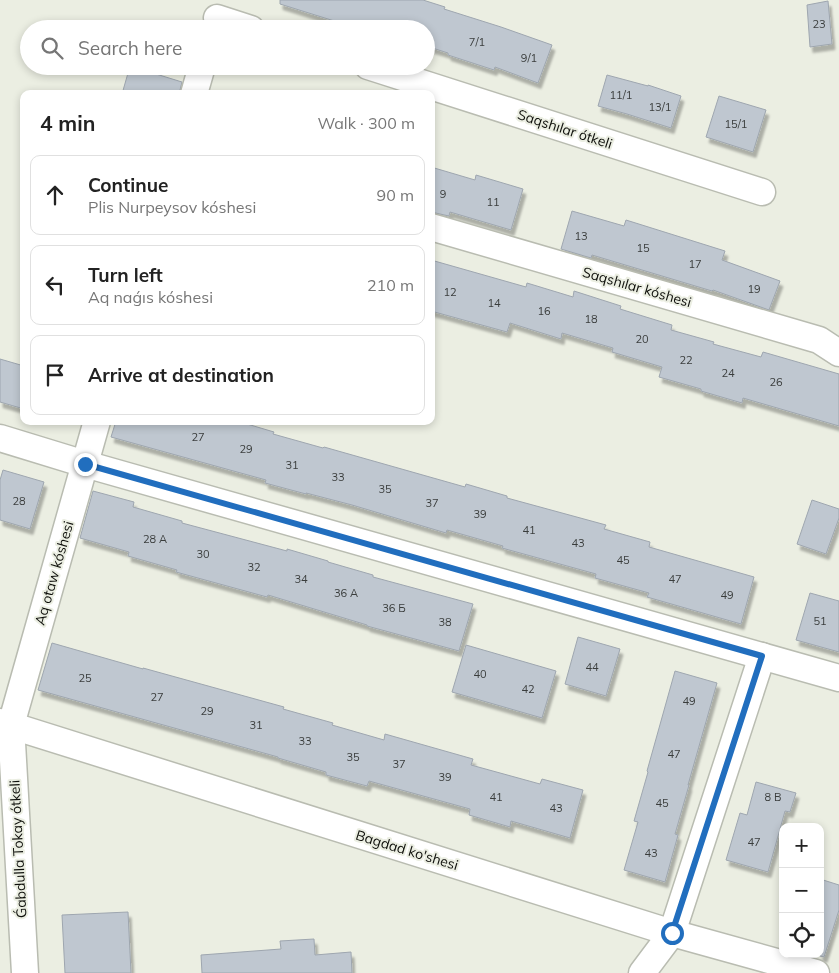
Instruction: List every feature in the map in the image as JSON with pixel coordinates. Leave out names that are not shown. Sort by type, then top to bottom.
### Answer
[{"type":"street","points":[[195,90],[199,75]]},
{"type":"street","name":"Saqshılar ótkeli","points":[[396,75],[762,192]]},
{"type":"street","name":"Saqshılar kóshesi","points":[[435,228],[819,340],[839,353]]},
{"type":"street","name":"Aq otaw kóshesi","points":[[6,723],[96,425]]},
{"type":"street","points":[[0,438],[85,464],[839,678]]},
{"type":"street","points":[[642,973],[672,933],[762,656]]},
{"type":"street","name":"Bagdad ko'shesi","points":[[6,723],[672,933],[816,973]]},
{"type":"street","name":"Ǵabdulla Tokay ótkeli","points":[[6,723],[25,973]]},
{"type":"building","points":[[280,0],[423,0],[445,7],[444,9],[552,45],[538,83],[495,67],[494,70],[448,55],[448,53],[435,49],[435,20],[331,20],[280,4]]},
{"type":"building","points":[[828,1],[832,44],[810,47],[807,5]]},
{"type":"building","points":[[127,75],[159,75],[182,82],[180,90],[123,90]]},
{"type":"building","points":[[607,75],[648,85],[681,96],[671,128],[598,106]]},
{"type":"building","points":[[719,96],[766,110],[753,152],[706,137]]},
{"type":"building","points":[[435,168],[475,180],[476,175],[523,189],[511,230],[450,212],[449,216],[435,213]]},
{"type":"building","points":[[572,211],[624,226],[626,220],[725,251],[722,260],[780,281],[769,310],[713,290],[592,255],[591,258],[561,249]]},
{"type":"building","points":[[435,261],[526,287],[527,283],[573,297],[574,291],[621,306],[620,309],[672,325],[671,330],[714,342],[713,344],[761,357],[763,352],[839,374],[839,426],[743,398],[742,403],[659,377],[662,367],[612,352],[613,348],[562,333],[561,339],[510,323],[507,332],[435,312]]},
{"type":"building","points":[[0,359],[20,365],[20,408],[0,402]]},
{"type":"building","points":[[115,425],[250,425],[274,432],[273,434],[465,487],[466,484],[507,496],[507,498],[606,525],[604,529],[650,542],[649,547],[754,577],[741,624],[647,597],[649,593],[595,578],[596,574],[502,548],[503,546],[447,530],[446,533],[352,505],[265,483],[266,480],[111,437]]},
{"type":"building","points":[[3,470],[44,482],[30,529],[0,520],[0,480]]},
{"type":"building","points":[[93,491],[134,502],[133,507],[182,521],[182,523],[287,551],[287,549],[373,575],[373,577],[473,604],[459,651],[367,626],[268,595],[267,597],[176,572],[177,570],[128,556],[129,552],[80,538]]},
{"type":"building","points":[[812,500],[839,509],[839,518],[826,554],[797,544]]},
{"type":"building","points":[[810,593],[839,601],[839,652],[796,640]]},
{"type":"building","points":[[578,637],[620,649],[606,696],[565,684]]},
{"type":"building","points":[[52,643],[284,707],[283,709],[384,740],[385,734],[473,759],[471,765],[540,784],[542,779],[583,790],[570,838],[511,821],[510,827],[469,815],[470,809],[369,781],[367,786],[326,775],[326,772],[278,757],[38,690]]},
{"type":"building","points":[[466,645],[556,671],[542,718],[452,692]]},
{"type":"building","points":[[675,671],[717,683],[675,834],[678,835],[665,882],[624,870],[638,822],[634,821]]},
{"type":"building","points":[[756,782],[796,793],[790,812],[785,811],[782,823],[779,823],[779,833],[768,872],[726,860],[740,813],[747,815]]},
{"type":"building","points":[[824,880],[839,885],[839,910],[824,957]]},
{"type":"building","points":[[128,912],[131,973],[65,973],[62,915]]},
{"type":"building","points":[[314,939],[315,955],[351,952],[352,973],[202,973],[201,955],[281,949],[280,941]]},
{"type":"route","points":[[85,464],[762,656],[672,933]]}]
